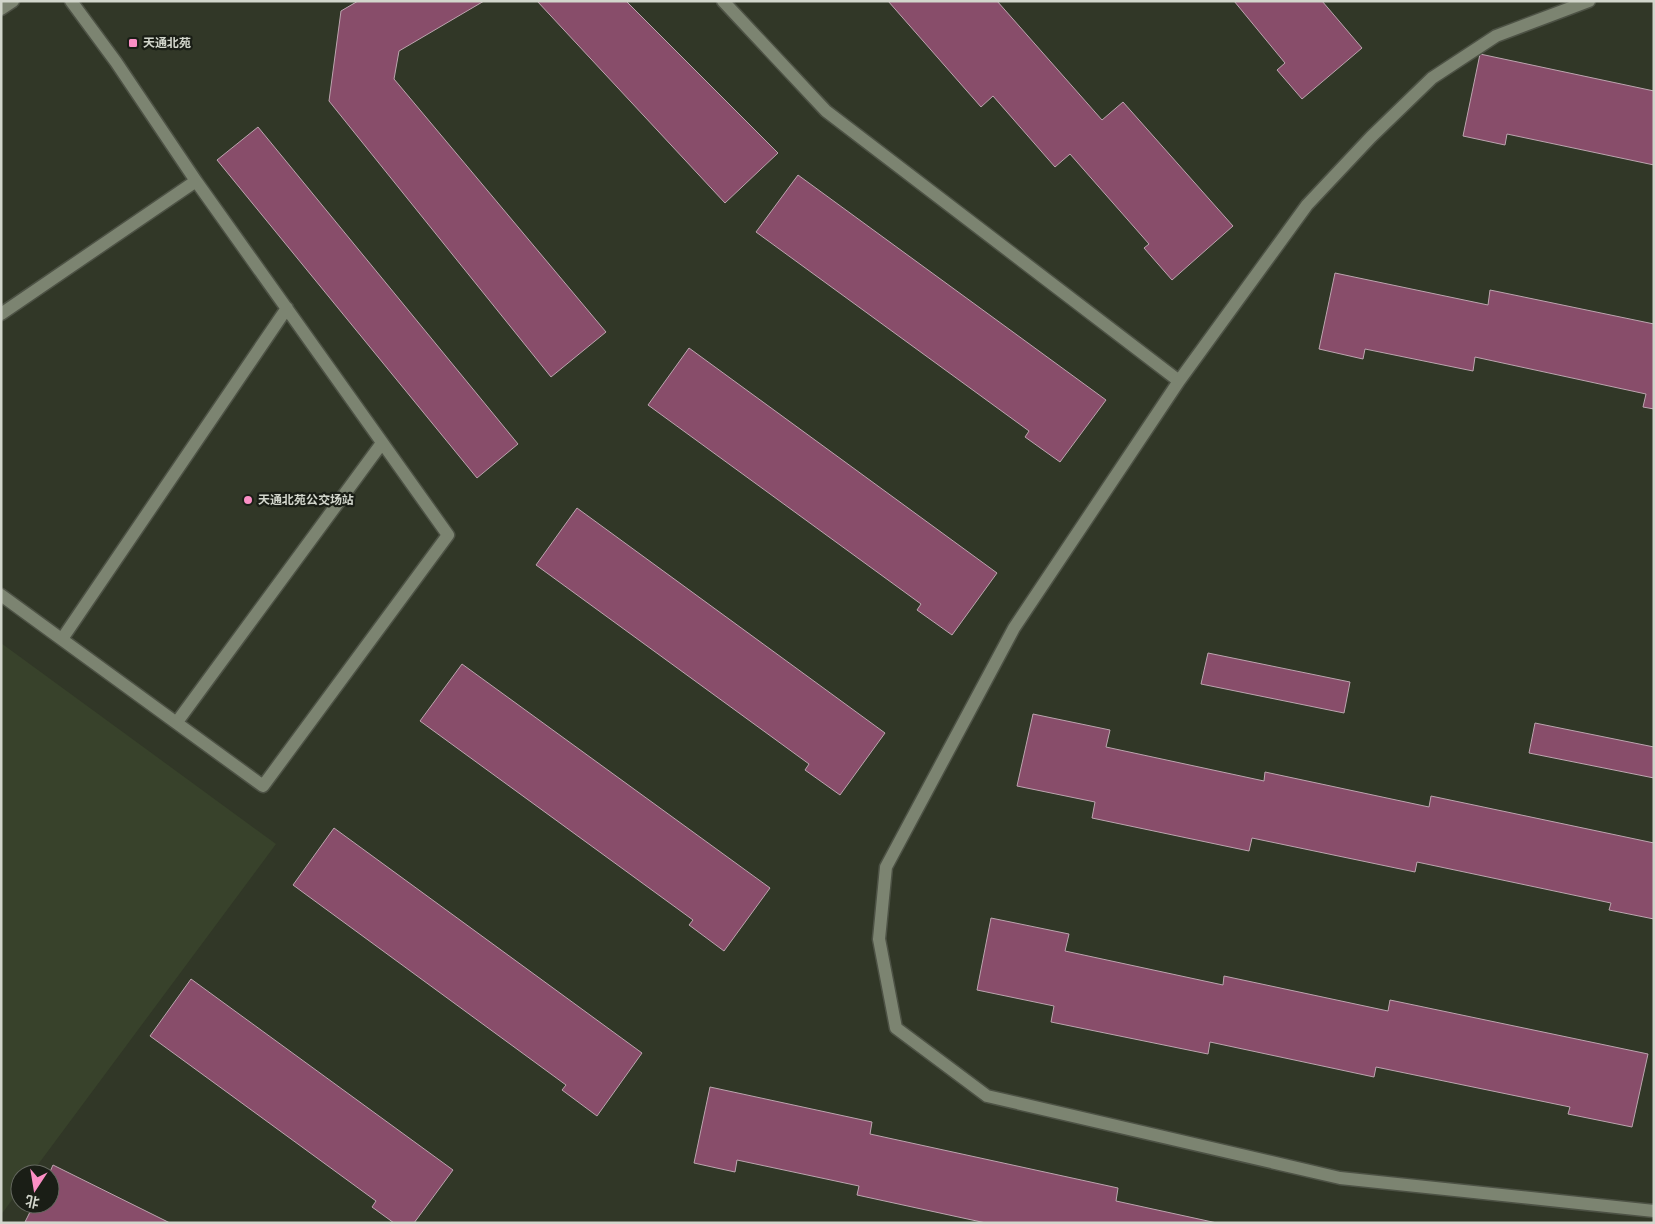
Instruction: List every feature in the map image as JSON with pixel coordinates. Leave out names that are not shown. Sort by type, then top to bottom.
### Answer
[{"type":"street","points":[[1,9],[13,1]]},
{"type":"street","points":[[1,595],[263,786],[448,535],[196,180],[116,62],[71,1]]},
{"type":"street","points":[[723,1],[826,111],[1179,381]]},
{"type":"street","points":[[1589,1],[1496,36],[1432,78],[1370,138],[1308,205],[1179,381],[1014,628],[886,867],[879,939],[896,1028],[987,1096],[1340,1178],[1654,1212]]},
{"type":"street","points":[[1,314],[196,180]]},
{"type":"street","points":[[62,639],[287,308]]},
{"type":"street","points":[[176,722],[382,443]]},
{"type":"shaded area","points":[[1,643],[276,844],[38,1164],[10,1164],[10,1203],[1,1215]]},
{"type":"building","points":[[358,1],[484,1],[399,51],[394,79],[606,332],[551,377],[329,101],[341,11]]},
{"type":"building","points":[[537,1],[626,1],[778,153],[725,203]]},
{"type":"building","points":[[888,1],[997,1],[1102,120],[1123,102],[1233,226],[1172,280],[1144,248],[1149,244],[1070,154],[1055,167],[993,96],[981,107]]},
{"type":"building","points":[[1234,1],[1322,1],[1362,48],[1302,99],[1277,70],[1285,63]]},
{"type":"building","points":[[1480,54],[1654,91],[1654,165],[1507,134],[1505,145],[1463,136]]},
{"type":"building","points":[[258,127],[518,444],[477,478],[217,160]]},
{"type":"building","points":[[798,175],[1106,400],[1060,462],[1025,437],[1029,431],[756,232]]},
{"type":"building","points":[[1335,273],[1488,305],[1490,290],[1654,324],[1654,409],[1643,407],[1646,394],[1475,357],[1473,371],[1365,349],[1363,359],[1319,349]]},
{"type":"building","points":[[689,348],[997,573],[952,635],[917,610],[921,604],[648,405]]},
{"type":"building","points":[[577,508],[885,733],[840,795],[805,770],[809,764],[536,565]]},
{"type":"building","points":[[1208,653],[1350,682],[1344,713],[1201,684]]},
{"type":"building","points":[[462,664],[770,888],[724,951],[689,925],[693,920],[420,721]]},
{"type":"building","points":[[1033,714],[1110,730],[1106,747],[1264,781],[1265,772],[1429,807],[1431,796],[1654,843],[1654,919],[1609,910],[1611,903],[1417,862],[1415,872],[1252,838],[1249,851],[1092,818],[1095,802],[1017,786]]},
{"type":"building","points":[[1535,723],[1654,747],[1654,778],[1529,753]]},
{"type":"building","points":[[334,828],[642,1053],[597,1116],[562,1090],[566,1085],[293,885]]},
{"type":"building","points":[[991,918],[1069,934],[1065,951],[1223,985],[1224,976],[1388,1011],[1390,1000],[1648,1054],[1632,1127],[1568,1114],[1570,1107],[1376,1067],[1374,1077],[1210,1042],[1208,1054],[1051,1022],[1054,1006],[977,990]]},
{"type":"building","points":[[191,979],[453,1170],[414,1223],[394,1223],[372,1207],[376,1201],[150,1036]]},
{"type":"building","points":[[710,1087],[872,1122],[870,1134],[1118,1188],[1116,1201],[1217,1223],[986,1223],[857,1195],[859,1186],[737,1160],[735,1172],[694,1163]]},
{"type":"building","points":[[60,1168],[170,1223],[25,1222],[29,1214],[60,1214]]},
{"type":"place","name":"天通北苑","points":[[133,43]]},
{"type":"place","name":"天通北苑公交场站","points":[[248,500]]}]
